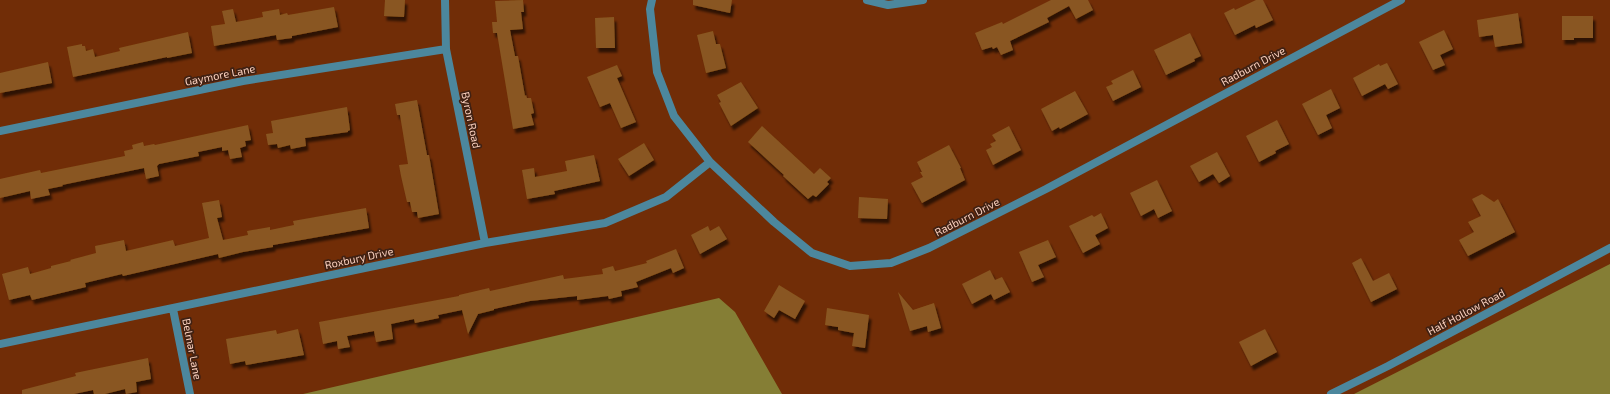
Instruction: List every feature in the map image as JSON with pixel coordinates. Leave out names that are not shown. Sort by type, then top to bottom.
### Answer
[{"type":"street","name":"Byron Road","points":[[445,0],[446,49],[485,243]]},
{"type":"street","name":"Radburn Drive","points":[[652,0],[650,9],[657,72],[674,116],[710,162],[774,222],[812,254],[850,266],[890,263],[929,248],[1046,188],[1401,0]]},
{"type":"street","points":[[867,0],[888,4],[923,0]]},
{"type":"street","name":"Gaymore Lane","points":[[0,131],[243,81],[446,49]]},
{"type":"street","name":"Roxbury Drive","points":[[0,344],[485,243],[605,222],[666,197],[710,162]]},
{"type":"street","name":"Half Hollow Road","points":[[1331,394],[1395,362],[1610,248]]},
{"type":"street","name":"Belmar Lane","points":[[173,309],[190,394]]},
{"type":"shaded area","points":[[1610,264],[1610,394],[1354,394]]},
{"type":"shaded area","points":[[719,298],[735,312],[782,394],[303,394]]},
{"type":"building","points":[[385,0],[405,0],[404,17],[384,16]]},
{"type":"building","points":[[523,0],[524,12],[521,12],[523,29],[510,30],[515,56],[518,56],[525,96],[526,95],[527,98],[531,98],[534,113],[531,114],[534,125],[513,129],[497,33],[493,33],[492,22],[497,22],[495,1]]},
{"type":"building","points":[[693,0],[732,0],[730,13],[693,5]]},
{"type":"building","points":[[1051,0],[1088,0],[1093,10],[1076,19],[1069,6],[1047,18],[1049,22],[1010,41],[1013,50],[1001,55],[997,47],[982,50],[975,33],[1002,22],[1003,24]]},
{"type":"building","points":[[1256,0],[1263,0],[1273,20],[1256,28],[1255,25],[1235,35],[1224,13],[1234,8],[1235,10]]},
{"type":"building","points":[[334,7],[338,27],[292,36],[292,38],[277,40],[276,35],[214,46],[211,26],[225,24],[222,11],[233,9],[236,22],[263,17],[262,12],[279,9],[280,15],[287,13],[288,15]]},
{"type":"building","points":[[1518,13],[1522,43],[1495,47],[1493,35],[1479,37],[1477,20]]},
{"type":"building","points":[[1562,16],[1593,16],[1593,38],[1574,38],[1574,40],[1562,40]]},
{"type":"building","points":[[614,17],[615,48],[596,48],[595,18]]},
{"type":"building","points":[[1444,30],[1453,49],[1440,55],[1445,65],[1433,70],[1419,42]]},
{"type":"building","points":[[713,31],[716,44],[720,44],[726,68],[706,73],[697,35]]},
{"type":"building","points":[[188,32],[192,53],[73,77],[67,47],[82,44],[82,46],[85,46],[86,51],[93,49],[95,57],[120,51],[119,48]]},
{"type":"building","points":[[1190,33],[1201,56],[1194,59],[1195,61],[1166,75],[1154,50]]},
{"type":"building","points":[[48,62],[52,83],[0,93],[0,73]]},
{"type":"building","points":[[1387,63],[1398,84],[1388,89],[1385,84],[1362,96],[1353,78],[1379,64],[1380,66]]},
{"type":"building","points":[[617,65],[622,76],[617,78],[636,122],[621,128],[610,103],[600,107],[587,77]]},
{"type":"building","points":[[1133,70],[1141,87],[1113,101],[1106,87],[1113,84],[1111,81]]},
{"type":"building","points":[[741,82],[758,108],[731,126],[719,103],[721,102],[717,95]]},
{"type":"building","points":[[1331,89],[1340,108],[1326,115],[1332,128],[1318,135],[1302,104]]},
{"type":"building","points":[[1075,91],[1088,114],[1060,129],[1059,127],[1052,131],[1041,109]]},
{"type":"building","points":[[417,100],[427,155],[429,155],[439,214],[418,218],[417,212],[412,212],[410,202],[407,202],[401,176],[399,165],[408,164],[400,115],[397,115],[395,104]]},
{"type":"building","points":[[347,107],[350,130],[348,132],[305,138],[306,146],[291,149],[290,145],[278,148],[277,144],[268,145],[266,134],[273,133],[271,121]]},
{"type":"building","points":[[1277,120],[1289,144],[1275,151],[1276,153],[1259,162],[1246,136]]},
{"type":"building","points":[[248,125],[251,140],[245,141],[246,146],[240,148],[242,157],[230,159],[228,150],[222,151],[222,147],[198,152],[199,156],[159,164],[157,166],[159,176],[146,179],[144,168],[62,185],[63,186],[48,189],[50,195],[31,199],[30,191],[0,198],[0,179],[40,170],[41,173],[125,156],[124,151],[133,149],[132,145],[143,142],[144,146],[155,145]]},
{"type":"building","points":[[762,126],[814,174],[820,168],[831,178],[827,182],[829,184],[816,197],[813,195],[808,199],[748,142]]},
{"type":"building","points":[[1009,126],[1021,150],[993,165],[986,150],[992,147],[990,144],[996,141],[992,135]]},
{"type":"building","points":[[644,143],[654,160],[629,176],[618,159]]},
{"type":"building","points":[[949,145],[961,168],[965,180],[922,203],[911,183],[923,177],[917,162]]},
{"type":"building","points":[[1217,152],[1230,176],[1219,183],[1213,174],[1199,182],[1190,166]]},
{"type":"building","points":[[594,155],[600,181],[554,191],[555,194],[527,199],[522,170],[534,168],[535,177],[567,171],[565,161]]},
{"type":"building","points":[[1157,180],[1172,211],[1158,218],[1154,209],[1141,216],[1130,193]]},
{"type":"building","points":[[1482,194],[1494,202],[1498,199],[1515,232],[1468,256],[1459,240],[1474,232],[1468,222],[1481,216],[1472,199]]},
{"type":"building","points":[[859,197],[888,199],[887,219],[858,218]]},
{"type":"building","points":[[219,200],[222,217],[217,218],[223,240],[248,235],[247,231],[270,227],[270,230],[294,225],[293,221],[366,208],[369,228],[273,245],[273,247],[219,258],[218,254],[123,276],[122,274],[85,283],[86,287],[32,300],[30,295],[9,300],[2,274],[28,267],[30,274],[51,268],[51,266],[96,253],[95,246],[124,240],[126,251],[173,240],[175,246],[209,238],[202,203]]},
{"type":"building","points":[[1101,213],[1108,228],[1095,235],[1100,244],[1083,253],[1069,226],[1092,215],[1094,217]]},
{"type":"building","points":[[708,226],[710,231],[719,226],[727,239],[700,254],[691,235]]},
{"type":"building","points":[[1048,240],[1056,257],[1038,265],[1044,277],[1032,282],[1019,252]]},
{"type":"building","points":[[676,249],[684,268],[673,273],[671,268],[636,282],[638,287],[621,291],[622,296],[609,299],[608,296],[577,300],[577,296],[530,301],[494,309],[478,314],[468,334],[462,310],[438,315],[439,318],[415,323],[414,319],[391,324],[393,339],[376,342],[374,331],[347,336],[350,347],[338,349],[337,341],[323,344],[319,322],[459,296],[489,288],[490,291],[563,275],[564,279],[603,274],[602,269],[613,266],[615,271],[647,263],[646,261]]},
{"type":"building","points":[[1361,258],[1373,281],[1389,273],[1397,289],[1371,302],[1352,263]]},
{"type":"building","points":[[990,270],[995,280],[1002,277],[1010,292],[994,300],[991,294],[972,304],[962,284]]},
{"type":"building","points":[[779,285],[805,301],[795,319],[779,310],[774,318],[764,311]]},
{"type":"building","points":[[898,292],[913,310],[934,303],[941,328],[928,332],[927,326],[910,331]]},
{"type":"building","points":[[827,308],[869,315],[865,348],[852,346],[854,333],[838,330],[838,327],[825,325]]},
{"type":"building","points":[[298,329],[304,355],[246,365],[245,361],[230,364],[226,339],[276,330],[277,334]]},
{"type":"building","points":[[1265,329],[1277,352],[1251,366],[1239,342]]},
{"type":"building","points":[[148,358],[151,379],[136,382],[137,392],[126,394],[125,389],[105,394],[94,394],[93,390],[74,394],[22,394],[22,390],[76,376],[75,373]]}]
